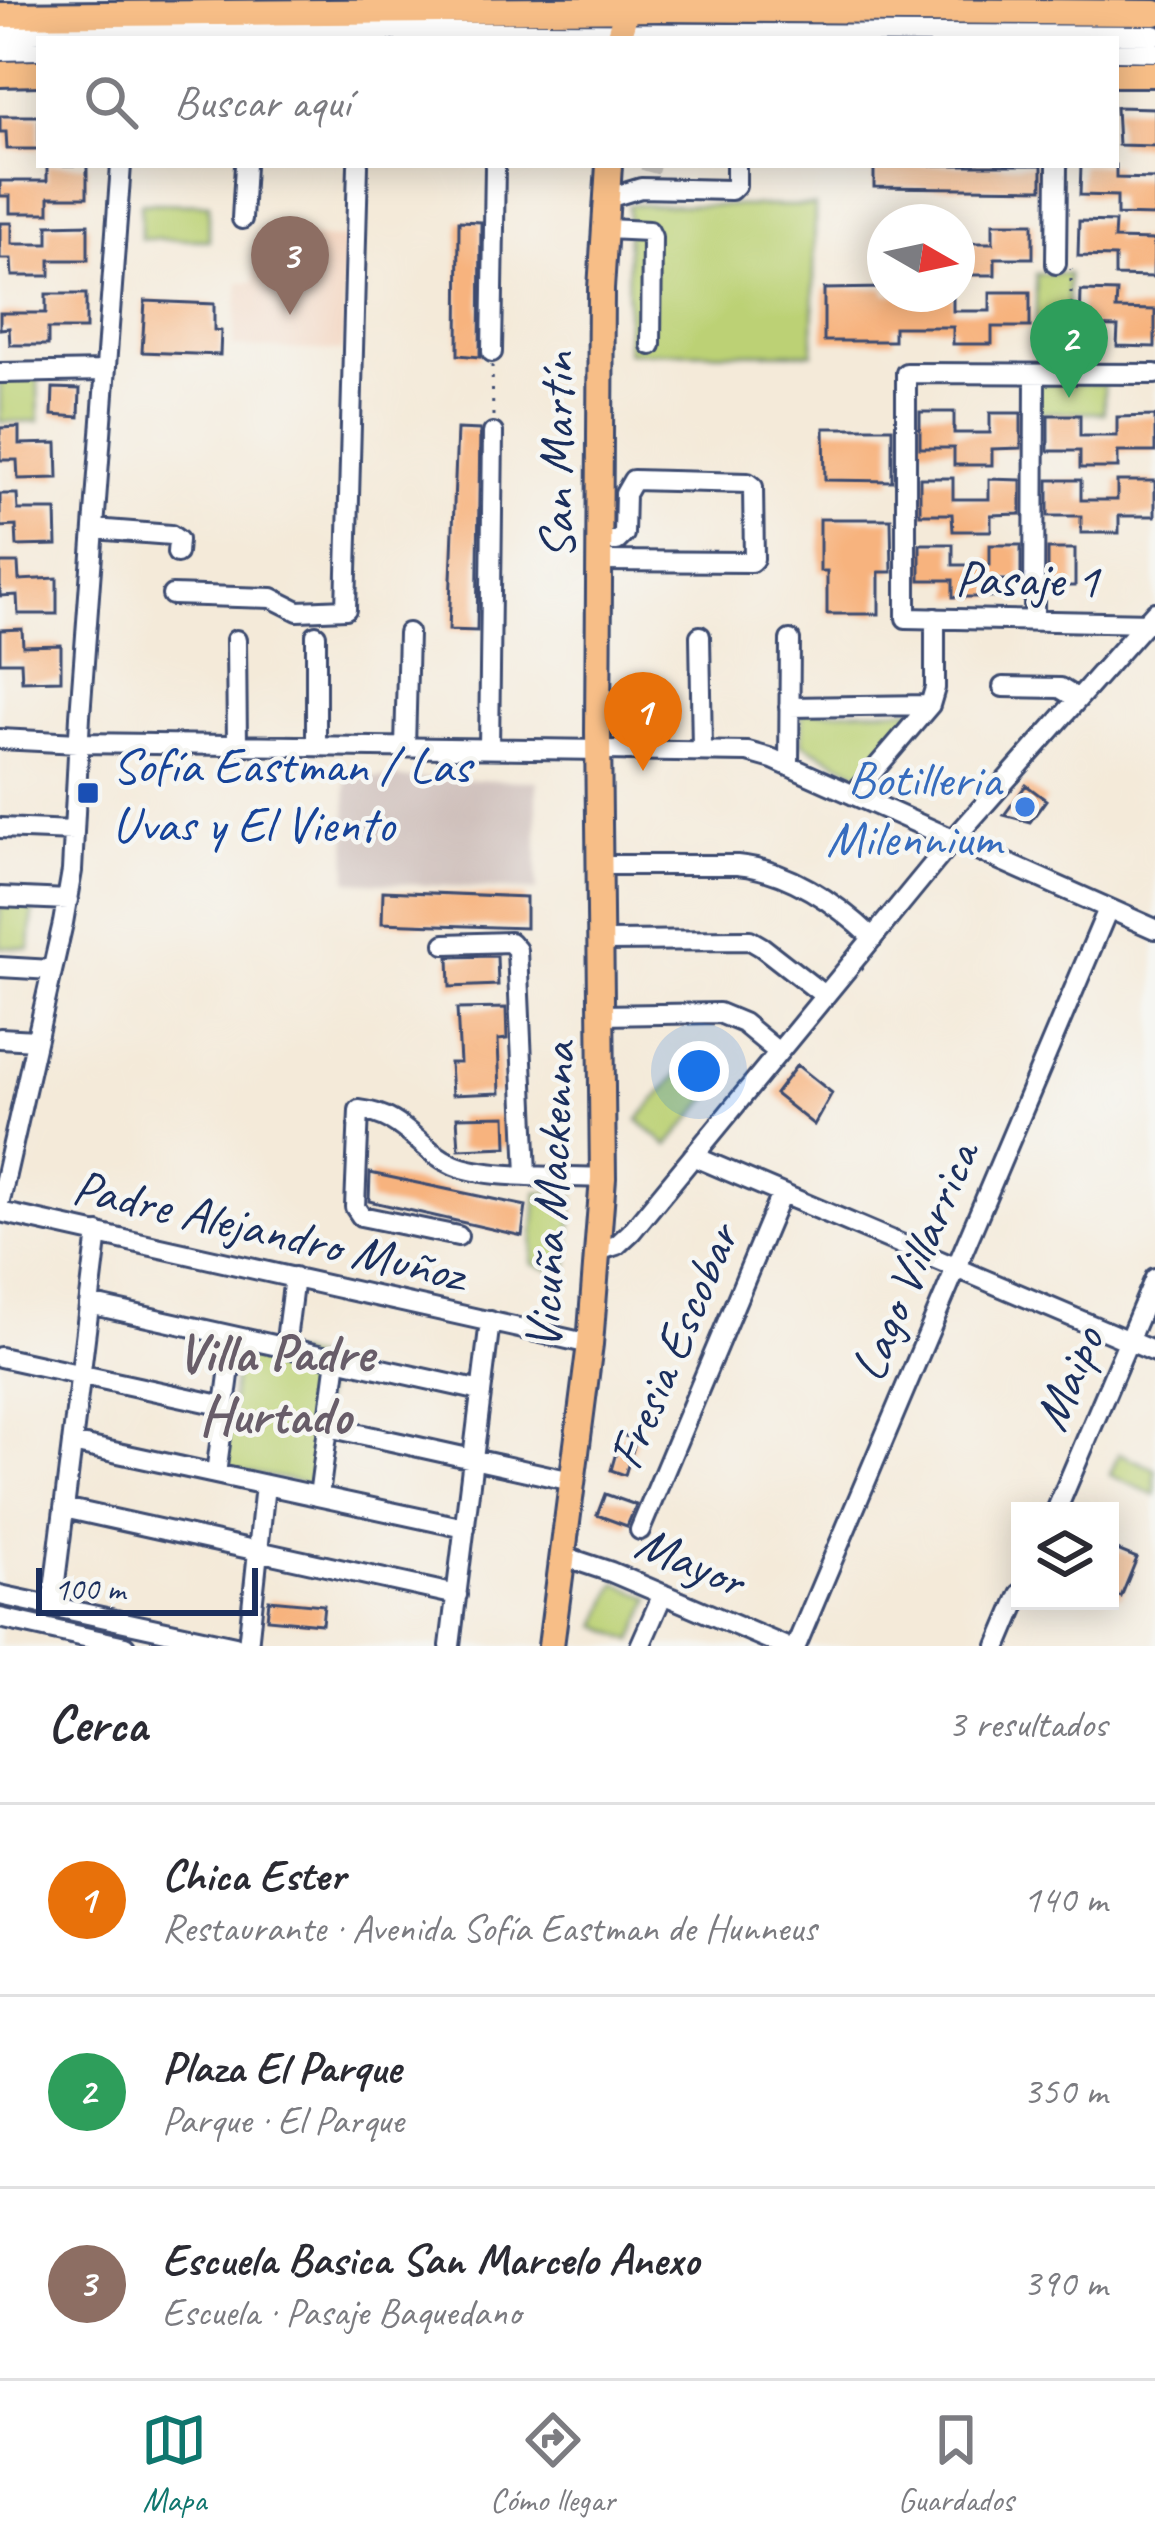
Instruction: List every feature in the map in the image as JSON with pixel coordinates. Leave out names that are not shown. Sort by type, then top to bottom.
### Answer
[{"type":"main road","points":[[0,15],[136,20],[207,6],[623,20],[720,4],[1001,6],[1155,13]]},
{"type":"main road","points":[[0,74],[36,73]]},
{"type":"main road","points":[[1119,74],[1155,74]]},
{"type":"main road","name":"San Martín","points":[[598,748],[602,289],[609,168]]},
{"type":"main road","name":"Vicuña Mackenna","points":[[551,1646],[590,1344],[603,1178],[598,748]]},
{"type":"street","points":[[0,34],[136,20],[623,20],[1155,35]]},
{"type":"street","points":[[0,51],[36,50]]},
{"type":"street","points":[[1119,51],[1155,52]]},
{"type":"street","points":[[1,1192],[68,900],[121,168]]},
{"type":"street","points":[[242,219],[245,168]]},
{"type":"street","points":[[172,595],[272,598],[298,611],[346,609],[358,168]]},
{"type":"street","points":[[492,352],[495,168]]},
{"type":"street","points":[[608,199],[645,180],[731,190],[736,185],[736,168]]},
{"type":"street","points":[[1056,264],[1057,168]]},
{"type":"street","points":[[606,229],[643,229],[652,237],[651,345]]},
{"type":"street","points":[[0,373],[105,370]]},
{"type":"street","name":"Pasaje 1","points":[[1035,374],[907,373],[906,618],[1152,619]]},
{"type":"street","points":[[1034,620],[1035,374],[1155,374]]},
{"type":"street","points":[[489,748],[493,433]]},
{"type":"street","points":[[633,481],[748,483],[753,488],[751,562],[600,551],[624,535],[625,494],[633,481]]},
{"type":"street","points":[[94,529],[171,535],[178,540],[177,553]]},
{"type":"street","points":[[853,795],[930,705],[935,688],[934,618]]},
{"type":"street","points":[[598,1251],[624,1239],[953,840],[1152,619]]},
{"type":"street","points":[[405,747],[408,633]]},
{"type":"street","points":[[316,635],[316,746]]},
{"type":"street","points":[[700,636],[701,749]]},
{"type":"street","points":[[236,640],[237,745]]},
{"type":"street","points":[[789,766],[790,640]]},
{"type":"street","points":[[1004,687],[1060,688],[1078,699]]},
{"type":"street","points":[[789,707],[930,705]]},
{"type":"street","points":[[0,739],[748,752],[1155,929]]},
{"type":"street","points":[[0,827],[74,831]]},
{"type":"street","points":[[600,865],[756,868],[834,903],[873,938]]},
{"type":"street","points":[[0,897],[68,900]]},
{"type":"street","name":"Lago Villarrica","points":[[796,1646],[1108,909]]},
{"type":"street","points":[[601,941],[749,940],[825,996]]},
{"type":"street","points":[[445,944],[510,942],[517,950],[527,1174]]},
{"type":"street","points":[[0,967],[52,970]]},
{"type":"street","points":[[602,1015],[719,1013],[743,1023],[778,1052]]},
{"type":"street","points":[[0,1039],[36,1040]]},
{"type":"street","points":[[458,1236],[361,1216],[355,1207],[359,1111],[393,1120],[457,1167],[603,1178]]},
{"type":"street","points":[[693,1156],[1155,1352]]},
{"type":"street","name":"Fresia Escobar","points":[[640,1530],[781,1193]]},
{"type":"street","name":"Padre Alejandro Muñoz","points":[[0,1211],[590,1344]]},
{"type":"street","points":[[52,1606],[98,1233]]},
{"type":"street","points":[[284,1348],[294,1277]]},
{"type":"street","name":"Maipo","points":[[1060,1502],[1155,1278]]},
{"type":"street","points":[[89,1304],[482,1391]]},
{"type":"street","points":[[450,1646],[490,1321]]},
{"type":"street","points":[[216,1474],[234,1336]]},
{"type":"street","points":[[0,1357],[225,1406]]},
{"type":"street","points":[[319,1496],[337,1359]]},
{"type":"street","points":[[328,1427],[572,1481]]},
{"type":"street","points":[[72,1442],[465,1528]]},
{"type":"street","points":[[248,1646],[265,1485]]},
{"type":"street","points":[[64,1508],[457,1595]]},
{"type":"street","name":"Mayor","points":[[563,1556],[784,1646]]},
{"type":"street","points":[[640,1646],[663,1594]]},
{"type":"street","points":[[0,1595],[236,1646]]},
{"type":"street","points":[[27,1634],[31,1601]]},
{"type":"street","points":[[998,1646],[1013,1610]]},
{"type":"street","points":[[0,1618],[27,1634],[125,1646]]},
{"type":"path","points":[[1056,264],[1058,269],[1072,269],[1071,374]]},
{"type":"path","points":[[492,352],[493,433]]},
{"type":"shaded area","points":[[257,236],[346,239],[343,351],[233,347],[239,282],[254,282]]},
{"type":"shaded area","points":[[346,777],[537,781],[537,891],[348,881]]},
{"type":"green space","points":[[141,203],[209,204],[209,240],[141,239]]},
{"type":"green space","points":[[628,205],[815,206],[813,353],[627,352]]},
{"type":"green space","points":[[1036,274],[1068,274],[1068,334],[1036,334]]},
{"type":"green space","points":[[38,377],[39,421],[0,422],[0,378]]},
{"type":"green space","points":[[1034,383],[1104,384],[1104,413],[1034,412]]},
{"type":"green space","points":[[919,709],[864,776],[802,743],[802,712]]},
{"type":"green space","points":[[0,905],[33,907],[30,949],[0,947]]},
{"type":"green space","points":[[683,1068],[713,1093],[668,1146],[638,1120]]},
{"type":"green space","points":[[537,1192],[574,1195],[567,1275],[532,1264]]},
{"type":"green space","points":[[238,1343],[328,1361],[310,1484],[224,1468]]},
{"type":"green space","points":[[1119,1453],[1155,1469],[1155,1495],[1110,1475]]},
{"type":"green space","points":[[616,1583],[651,1598],[633,1641],[598,1626]]},
{"type":"building","points":[[1119,107],[1155,108],[1155,146],[1119,145]]},
{"type":"building","points":[[0,116],[36,116],[36,149],[7,149],[6,132],[0,132]]},
{"type":"building","points":[[47,168],[87,168],[87,197],[49,197],[49,213],[10,213],[10,196],[0,196],[0,181],[47,181]]},
{"type":"building","points":[[874,168],[1042,168],[1042,189],[874,187]]},
{"type":"building","points":[[1081,168],[1116,168],[1116,178],[1155,179],[1155,216],[1117,215],[1117,196],[1080,195]]},
{"type":"building","points":[[459,221],[481,222],[480,357],[458,355]]},
{"type":"building","points":[[1079,221],[1115,222],[1114,239],[1154,240],[1153,277],[1115,276],[1115,257],[1078,256]]},
{"type":"building","points":[[0,223],[12,223],[12,244],[48,244],[48,225],[88,224],[88,260],[50,260],[50,276],[12,276],[11,259],[0,259]]},
{"type":"building","points":[[993,223],[1033,223],[1033,258],[995,258],[995,275],[975,275],[975,243],[993,243]]},
{"type":"building","points":[[867,288],[867,312],[990,311],[990,292],[1030,292],[1030,327],[992,327],[992,344],[953,344],[953,327],[894,327],[894,341],[824,341],[824,289]]},
{"type":"building","points":[[1081,291],[1117,292],[1116,309],[1155,310],[1155,347],[1117,346],[1118,327],[1080,326]]},
{"type":"building","points":[[46,294],[86,294],[86,329],[48,329],[48,345],[10,345],[9,328],[0,329],[0,313],[46,313]]},
{"type":"building","points":[[145,301],[214,304],[214,330],[221,331],[220,355],[142,352]]},
{"type":"building","points":[[53,388],[80,389],[79,417],[52,415]]},
{"type":"building","points":[[920,412],[954,412],[954,433],[990,433],[990,413],[1021,413],[1021,448],[992,449],[992,465],[954,465],[954,448],[920,448]]},
{"type":"building","points":[[1048,415],[1080,415],[1080,436],[1117,436],[1117,417],[1155,416],[1155,452],[1118,452],[1118,468],[1080,468],[1080,451],[1048,451]]},
{"type":"building","points":[[19,427],[19,444],[57,443],[58,478],[18,479],[17,460],[0,460],[0,428]]},
{"type":"building","points":[[824,428],[892,428],[892,481],[825,480]]},
{"type":"building","points":[[457,429],[480,430],[477,631],[449,630]]},
{"type":"building","points":[[920,478],[953,478],[953,499],[989,499],[989,479],[1021,480],[1021,514],[991,515],[991,531],[953,531],[952,514],[920,514]]},
{"type":"building","points":[[1048,480],[1081,480],[1081,500],[1117,500],[1117,481],[1155,481],[1155,516],[1119,516],[1119,533],[1081,533],[1081,516],[1048,516]]},
{"type":"building","points":[[0,494],[17,494],[18,510],[56,510],[57,545],[17,546],[16,526],[0,527]]},
{"type":"building","points":[[820,519],[891,519],[892,572],[879,572],[879,614],[827,614],[827,571],[820,571]]},
{"type":"building","points":[[920,544],[953,544],[953,565],[990,565],[990,545],[1021,545],[1021,580],[992,580],[992,597],[953,597],[953,580],[920,580]]},
{"type":"building","points":[[1048,549],[1075,549],[1075,586],[1048,586]]},
{"type":"building","points":[[0,563],[18,563],[19,580],[57,578],[57,614],[18,614],[17,595],[0,596]]},
{"type":"building","points":[[22,629],[23,646],[61,645],[61,680],[22,681],[21,662],[0,662],[0,630]]},
{"type":"building","name":"Botilleria Milennium","points":[[1026,785],[1046,800],[1030,822],[1004,815]]},
{"type":"building","points":[[383,891],[526,897],[526,928],[382,923]]},
{"type":"building","points":[[497,956],[498,985],[450,987],[449,957]]},
{"type":"building","points":[[506,1008],[507,1039],[498,1040],[500,1093],[452,1095],[450,1063],[460,1063],[457,1009]]},
{"type":"building","points":[[797,1065],[832,1093],[814,1125],[775,1094]]},
{"type":"building","points":[[506,1116],[507,1147],[459,1149],[457,1117]]},
{"type":"building","points":[[370,1173],[526,1206],[522,1236],[369,1201]]},
{"type":"building","points":[[621,1435],[636,1439],[625,1475],[611,1470]]},
{"type":"building","points":[[605,1494],[636,1505],[627,1526],[597,1515]]},
{"type":"building","points":[[1119,1551],[1137,1558],[1119,1596]]},
{"type":"building","points":[[269,1600],[324,1605],[322,1624],[267,1619]]},
{"type":"tunnel","points":[[649,172],[650,168]]},
{"type":"place","name":"Escuela Basica San Marcelo Anexo","points":[[290,315]]},
{"type":"place","name":"Plaza El Parque","points":[[1069,398]]},
{"type":"place","name":"Chica Ester","points":[[643,771]]},
{"type":"place","name":"Sofía Eastman / Las Uvas y El Viento","points":[[88,793]]},
{"type":"place","name":"Botilleria Milennium","points":[[1025,807]]},
{"type":"district","name":"Villa Padre Hurtado","points":[[275,1383]]}]
